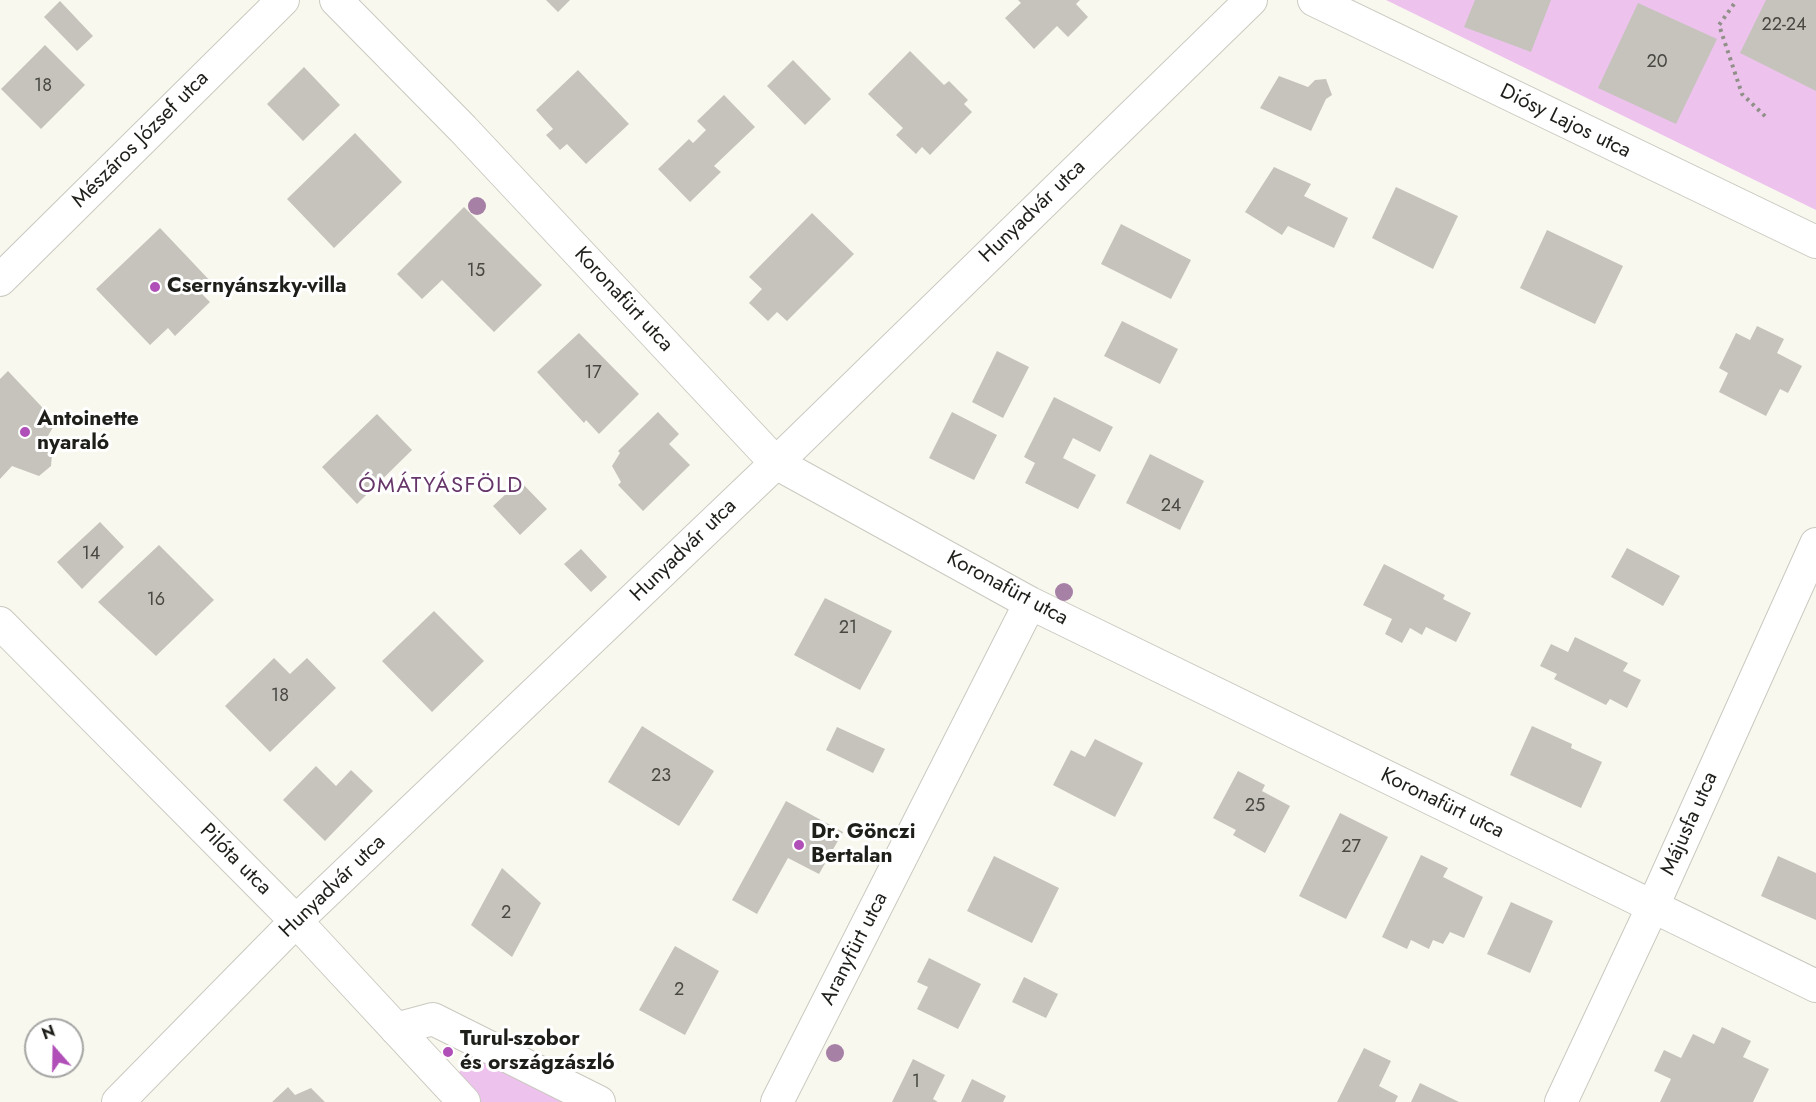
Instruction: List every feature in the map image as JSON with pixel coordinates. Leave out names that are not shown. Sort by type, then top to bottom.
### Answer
[{"type":"street","name":"Mészáros József utca","points":[[0,280],[283,0]]},
{"type":"street","name":"Koronafürt utca","points":[[336,0],[463,129],[776,463],[1030,603],[1816,986]]},
{"type":"street","name":"Hunyadvár utca","points":[[118,1102],[296,921],[776,463],[1251,0]]},
{"type":"street","name":"Diósy Lajos utca","points":[[1314,0],[1816,242]]},
{"type":"street","name":"Májusfa utca","points":[[1560,1102],[1653,906],[1816,544]]},
{"type":"street","name":"Aranyfürt utca","points":[[777,1102],[1030,603]]},
{"type":"street","name":"Pilóta utca","points":[[0,623],[296,921],[464,1102]]},
{"type":"street","points":[[396,1029],[433,1018],[600,1102]]},
{"type":"path","points":[[1734,4],[1719,25],[1742,94],[1768,119]]},
{"type":"shaded area","points":[[1386,0],[1816,0],[1816,210]]},
{"type":"shaded area","points":[[479,1050],[589,1102],[474,1102],[453,1079]]},
{"type":"building","points":[[546,0],[570,0],[558,12]]},
{"type":"building","points":[[1018,0],[1080,0],[1076,4],[1088,17],[1068,37],[1057,26],[1034,49],[1005,18],[1021,3]]},
{"type":"building","points":[[1475,0],[1551,0],[1531,52],[1464,27]]},
{"type":"building","points":[[1766,0],[1816,0],[1816,91],[1740,53]]},
{"type":"building","points":[[60,1],[93,36],[77,51],[44,17]]},
{"type":"building","points":[[1638,3],[1717,39],[1676,124],[1598,88]]},
{"type":"building","points":[[45,45],[85,85],[41,129],[1,89]]},
{"type":"building","points":[[910,51],[944,85],[949,81],[968,100],[964,104],[972,112],[930,155],[922,147],[916,154],[896,135],[903,128],[868,94]]},
{"type":"building","points":[[793,60],[831,99],[805,125],[767,86]]},
{"type":"building","points":[[304,67],[340,105],[303,141],[267,104]]},
{"type":"building","points":[[578,70],[629,124],[586,164],[567,144],[560,150],[546,135],[553,129],[536,110]]},
{"type":"building","points":[[1279,76],[1308,87],[1315,80],[1326,79],[1332,95],[1326,99],[1311,131],[1260,108]]},
{"type":"building","points":[[724,95],[755,127],[714,166],[721,172],[690,202],[658,169],[689,139],[693,143],[706,130],[697,121]]},
{"type":"building","points":[[355,133],[402,182],[334,248],[287,199]]},
{"type":"building","points":[[1274,167],[1311,184],[1304,196],[1348,218],[1334,248],[1288,226],[1282,235],[1245,212]]},
{"type":"building","points":[[1396,187],[1458,216],[1433,269],[1372,238]]},
{"type":"building","points":[[464,207],[542,285],[494,332],[442,280],[422,299],[397,274]]},
{"type":"building","points":[[812,213],[854,254],[787,321],[777,312],[768,321],[749,303],[762,289],[749,277]]},
{"type":"building","points":[[1121,224],[1191,260],[1171,299],[1101,264]]},
{"type":"building","name":"Csernyánszky-villa","points":[[160,228],[214,285],[203,295],[210,302],[175,336],[168,328],[150,345],[96,289]]},
{"type":"building","points":[[1547,230],[1623,266],[1595,324],[1520,288]]},
{"type":"building","points":[[1122,321],[1178,349],[1160,384],[1104,356]]},
{"type":"building","points":[[1757,326],[1784,339],[1777,353],[1802,366],[1788,393],[1780,389],[1766,416],[1719,392],[1728,373],[1719,368],[1736,333],[1750,340]]},
{"type":"building","points":[[579,333],[639,394],[599,434],[586,420],[584,423],[537,372]]},
{"type":"building","points":[[997,351],[1029,367],[1003,418],[972,402]]},
{"type":"building","name":"Antoinette nyaraló","points":[[8,371],[56,422],[45,441],[52,454],[51,466],[39,476],[12,466],[0,479],[0,379]]},
{"type":"building","points":[[1054,397],[1113,427],[1100,452],[1073,438],[1063,458],[1096,475],[1078,509],[1025,483],[1035,463],[1024,457]]},
{"type":"building","points":[[658,412],[679,434],[669,444],[690,465],[643,511],[618,485],[621,482],[612,466],[620,453],[618,451]]},
{"type":"building","points":[[952,412],[997,435],[974,480],[929,458]]},
{"type":"building","points":[[377,414],[412,450],[357,504],[322,467]]},
{"type":"building","points":[[1150,454],[1204,481],[1180,530],[1126,503]]},
{"type":"building","points":[[520,481],[547,509],[520,535],[493,506]]},
{"type":"building","points":[[100,522],[124,547],[82,589],[57,562]]},
{"type":"building","points":[[159,545],[214,600],[156,656],[98,602]]},
{"type":"building","points":[[1627,548],[1680,576],[1663,606],[1611,577]]},
{"type":"building","points":[[581,549],[607,577],[591,592],[564,564]]},
{"type":"building","points":[[1384,564],[1445,595],[1443,599],[1471,613],[1456,642],[1426,627],[1422,635],[1410,628],[1402,643],[1385,634],[1392,619],[1363,605]]},
{"type":"building","points":[[825,598],[892,631],[860,690],[794,655]]},
{"type":"building","points":[[434,611],[484,661],[432,712],[382,661]]},
{"type":"building","points":[[1575,637],[1628,663],[1623,671],[1641,680],[1627,708],[1610,699],[1606,705],[1554,679],[1557,674],[1540,666],[1551,644],[1568,652]]},
{"type":"building","points":[[274,658],[290,674],[307,658],[336,688],[270,752],[225,706]]},
{"type":"building","points":[[642,726],[714,771],[679,826],[608,782]]},
{"type":"building","points":[[1532,726],[1572,744],[1571,748],[1602,762],[1581,808],[1510,775]]},
{"type":"building","points":[[837,727],[885,749],[873,773],[826,750]]},
{"type":"building","points":[[1095,739],[1143,763],[1115,817],[1053,785],[1071,750],[1085,757]]},
{"type":"building","points":[[316,766],[336,786],[351,770],[373,791],[325,841],[283,800]]},
{"type":"building","points":[[1238,771],[1265,785],[1262,791],[1290,806],[1265,853],[1233,835],[1236,830],[1213,818]]},
{"type":"building","name":"Dr. Gönczi Bertalan","points":[[786,801],[843,832],[819,874],[788,858],[757,914],[732,900]]},
{"type":"building","points":[[1340,813],[1388,837],[1346,919],[1299,896]]},
{"type":"building","points":[[1421,855],[1448,868],[1443,877],[1483,897],[1464,938],[1450,932],[1443,944],[1433,940],[1429,949],[1411,940],[1407,949],[1382,937]]},
{"type":"building","points":[[994,856],[1059,888],[1032,943],[967,911]]},
{"type":"building","points":[[1778,856],[1816,873],[1816,920],[1761,896]]},
{"type":"building","points":[[502,868],[541,903],[512,957],[471,925]]},
{"type":"building","points":[[1511,902],[1553,921],[1530,973],[1487,954]]},
{"type":"building","points":[[675,946],[719,971],[685,1035],[639,1010]]},
{"type":"building","points":[[929,958],[981,984],[958,1029],[917,1009],[928,987],[917,982]]},
{"type":"building","points":[[1024,977],[1058,994],[1046,1018],[1012,1002]]},
{"type":"building","points":[[1722,1027],[1751,1041],[1743,1057],[1769,1069],[1753,1102],[1660,1102],[1671,1079],[1654,1071],[1664,1050],[1681,1058],[1693,1034],[1714,1044]]},
{"type":"building","points":[[1364,1048],[1391,1061],[1379,1086],[1398,1096],[1395,1102],[1337,1102]]},
{"type":"building","points":[[913,1059],[945,1075],[933,1099],[938,1102],[892,1102]]},
{"type":"building","points":[[972,1079],[1006,1096],[1003,1102],[961,1102]]},
{"type":"building","points":[[1420,1083],[1459,1102],[1411,1102]]},
{"type":"building","points":[[288,1087],[295,1095],[311,1088],[325,1102],[272,1102]]},
{"type":"place","name":"Csernyánszky-villa","points":[[155,287]]},
{"type":"place","name":"Antoinette nyaraló","points":[[25,432]]},
{"type":"place","name":"Dr. Gönczi Bertalan","points":[[799,845]]},
{"type":"place","name":"Turul-szobor és országzászló","points":[[448,1052]]},
{"type":"district","name":"ÓMÁTYÁSFÖLD","points":[[441,487]]}]
